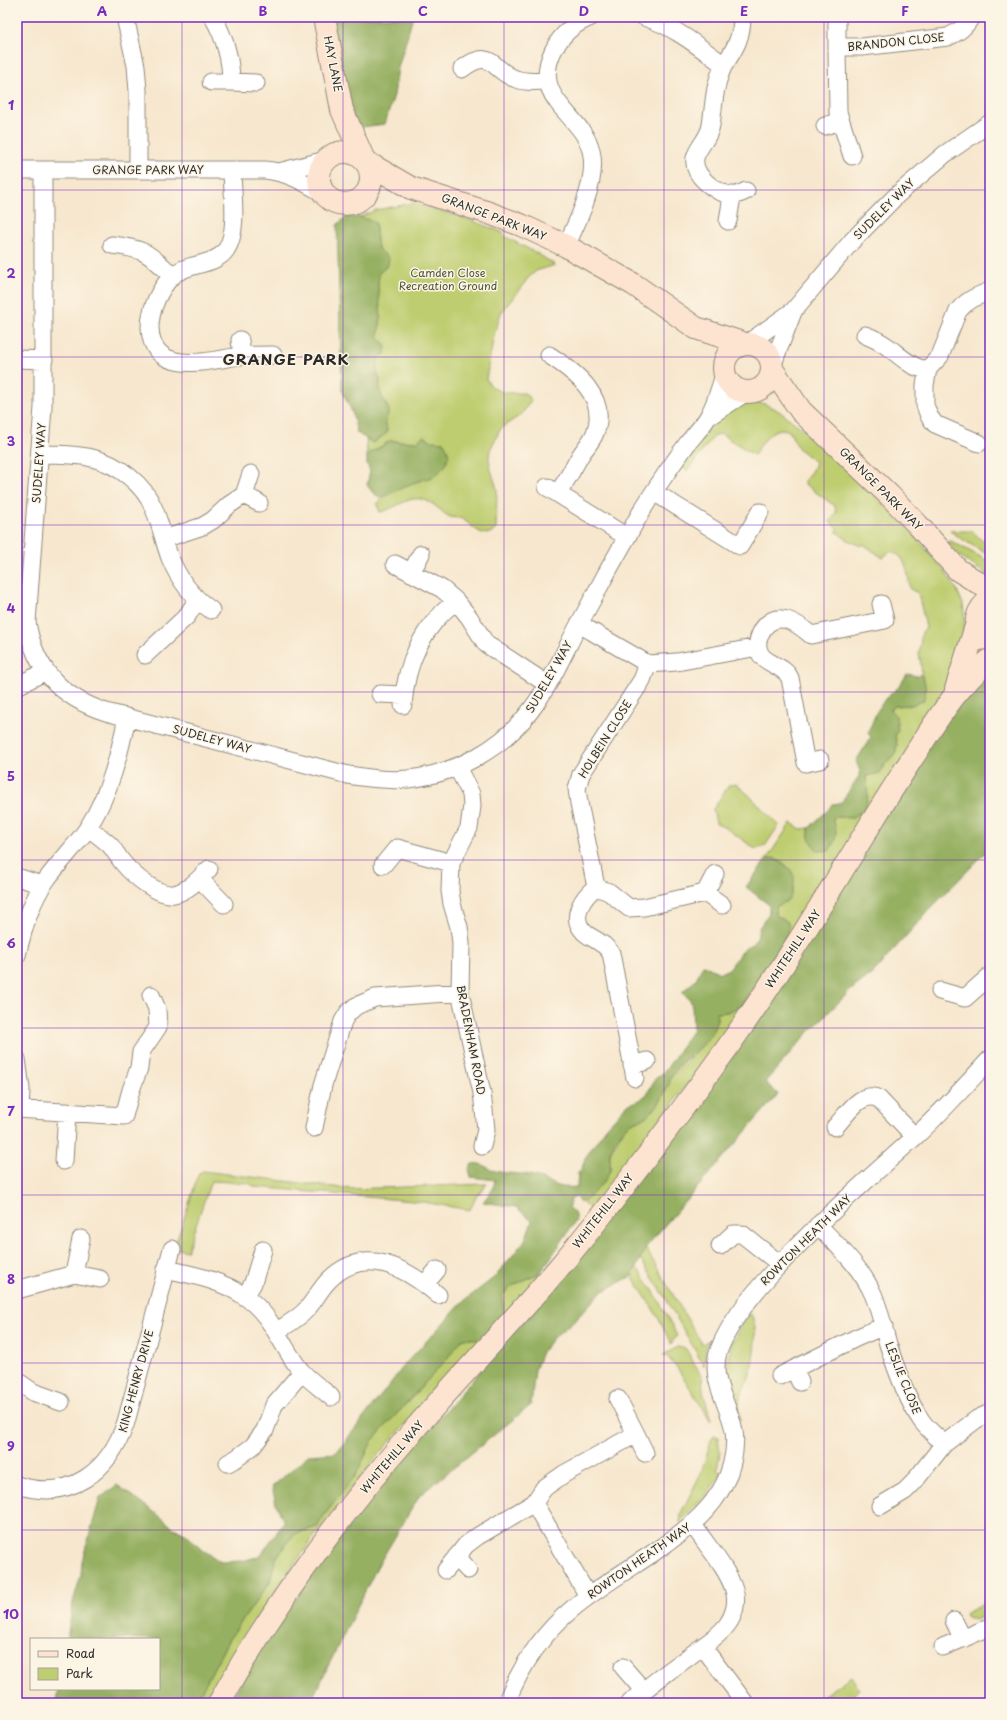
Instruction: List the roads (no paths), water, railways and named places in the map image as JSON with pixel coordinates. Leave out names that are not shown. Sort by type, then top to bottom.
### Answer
[{"type":"street","points":[[125,17],[136,66],[138,91],[138,170]]},
{"type":"street","points":[[213,17],[223,37],[229,55],[231,82]]},
{"type":"street","name":"HAY LANE","points":[[324,17],[342,110],[365,161]]},
{"type":"street","points":[[566,246],[586,199],[592,157],[590,146],[585,135],[560,105],[547,81],[548,68],[555,47],[571,28],[591,17]]},
{"type":"street","points":[[644,17],[656,21],[673,30],[724,65]]},
{"type":"street","points":[[728,221],[739,193],[720,191],[699,176],[695,168],[695,161],[696,154],[709,133],[714,95],[724,65],[736,48],[739,40],[742,17]]},
{"type":"street","name":"BRANDON CLOSE","points":[[837,17],[838,112],[832,123],[852,156]]},
{"type":"street","name":"BRANDON CLOSE","points":[[837,48],[862,48],[948,37],[959,32],[967,24],[971,17]]},
{"type":"street","points":[[462,68],[470,62],[484,60],[495,64],[509,76],[517,80],[547,81]]},
{"type":"street","points":[[211,82],[256,83]]},
{"type":"street","name":"HAY LANE","points":[[328,158],[340,127],[342,110]]},
{"type":"street","name":"SUDELEY WAY","points":[[747,344],[793,311],[852,241],[897,195],[945,154],[990,123]]},
{"type":"street","name":"GRANGE PARK WAY","points":[[279,172],[328,158],[337,153],[346,152],[357,155],[411,188],[521,225],[566,246],[633,284],[696,328],[747,344]]},
{"type":"street","points":[[323,193],[319,185],[318,176],[320,168],[328,158]]},
{"type":"street","points":[[363,197],[369,189],[371,180],[370,171],[365,161]]},
{"type":"street","name":"GRANGE PARK WAY","points":[[17,170],[232,170],[279,172],[291,176],[323,193],[332,202],[341,205],[354,203],[363,197],[411,188]]},
{"type":"street","name":"SUDELEY WAY","points":[[43,170],[44,360],[40,454],[22,594],[28,632],[32,646],[46,671],[61,689],[82,703],[99,710],[348,776],[374,779],[409,779],[440,773],[477,757],[510,733],[531,710],[547,684],[627,537],[654,492],[708,417],[718,393],[724,371]]},
{"type":"street","points":[[232,170],[233,226],[232,236],[226,250],[215,259],[180,271],[173,276],[157,299],[151,317],[151,333],[153,341],[160,352],[172,360],[188,363],[241,348],[272,355]]},
{"type":"street","points":[[112,245],[132,247],[148,253],[173,276]]},
{"type":"street","points":[[979,443],[935,424],[929,416],[925,405],[924,395],[928,369],[940,356],[953,321],[963,305],[972,298],[990,291]]},
{"type":"street","name":"SUDELEY WAY","points":[[772,367],[793,311]]},
{"type":"street","name":"GRANGE PARK WAY","points":[[696,328],[724,371]]},
{"type":"street","points":[[865,335],[887,346],[913,365],[928,369]]},
{"type":"street","points":[[747,344],[757,345],[765,350],[770,357],[772,367],[770,378],[767,383],[760,388],[751,391],[742,391],[734,387],[728,380],[724,371],[725,360],[730,352],[737,346],[747,344]]},
{"type":"street","points":[[549,355],[582,380],[595,400],[599,416],[595,434],[552,490],[627,537]]},
{"type":"street","points":[[17,359],[44,360]]},
{"type":"street","name":"GRANGE PARK WAY","points":[[772,367],[801,411],[890,496],[958,570],[990,590]]},
{"type":"street","name":"GRANGE PARK WAY","points":[[751,391],[801,411]]},
{"type":"street","name":"SUDELEY WAY","points":[[708,417],[751,391]]},
{"type":"street","points":[[40,454],[91,457],[103,461],[130,477],[148,497],[154,508],[176,572],[197,600],[211,610]]},
{"type":"street","points":[[164,539],[196,528],[212,520],[229,505],[244,495],[251,474]]},
{"type":"street","points":[[654,492],[740,546],[760,512]]},
{"type":"street","points":[[244,495],[259,503]]},
{"type":"street","points":[[411,573],[421,554]]},
{"type":"street","points":[[395,564],[442,589],[456,601],[469,617],[486,644],[547,684]]},
{"type":"street","name":"GRANGE PARK WAY","points":[[958,570],[980,638],[990,647]]},
{"type":"street","points":[[145,655],[187,616],[197,600]]},
{"type":"street","name":"WHITEHILL WAY","points":[[954,694],[980,610],[990,600]]},
{"type":"street","points":[[380,694],[403,700],[408,673],[426,630],[436,618],[456,601]]},
{"type":"street","points":[[811,766],[790,678],[781,667],[766,661],[762,657],[758,647],[759,638],[763,630],[768,624],[781,618],[795,622],[811,635],[885,620]]},
{"type":"street","points":[[579,624],[648,664],[677,662],[758,647]]},
{"type":"street","name":"WHITEHILL WAY","points":[[219,1703],[237,1670],[285,1596],[347,1510],[411,1433],[559,1267],[625,1184],[730,1044],[814,916],[910,760],[954,694],[990,660]]},
{"type":"street","name":"HOLBEIN CLOSE","points":[[596,887],[579,803],[577,789],[578,782],[589,761],[642,680],[648,664]]},
{"type":"street","points":[[17,686],[46,671]]},
{"type":"street","points":[[17,955],[23,931],[42,885],[88,828],[109,787],[115,771],[127,717]]},
{"type":"street","name":"BRADENHAM ROAD","points":[[457,766],[471,794],[472,806],[469,828],[451,863],[450,891],[462,943],[460,992],[482,1092],[486,1130],[482,1146]]},
{"type":"street","points":[[88,828],[111,846],[129,869],[149,886],[159,892],[175,894],[188,888],[204,874],[224,904]]},
{"type":"street","points":[[383,865],[400,842],[451,863]]},
{"type":"street","points":[[705,893],[715,874]]},
{"type":"street","points":[[17,877],[42,885]]},
{"type":"street","points":[[638,1068],[611,952],[603,944],[584,932],[578,920],[577,914],[582,902],[596,887],[609,892],[629,908],[644,907],[705,893],[722,905]]},
{"type":"street","points":[[940,991],[967,1005],[990,976]]},
{"type":"street","points":[[314,1128],[329,1061],[338,1034],[348,1013],[360,1004],[375,998],[460,992]]},
{"type":"street","points":[[17,1059],[20,1081],[19,1109],[131,1118],[131,1090],[139,1068],[141,1052],[158,1027],[157,1009],[151,995]]},
{"type":"street","name":"ROWTON HEATH WAY","points":[[506,1703],[519,1674],[538,1646],[560,1620],[588,1596],[692,1524],[720,1493],[726,1480],[733,1456],[734,1432],[719,1386],[716,1368],[718,1352],[728,1331],[739,1314],[780,1264],[818,1225],[915,1137],[944,1109],[990,1059]]},
{"type":"street","points":[[835,1127],[860,1101],[867,1096],[872,1096],[879,1099],[915,1137]]},
{"type":"street","points":[[64,1161],[66,1112]]},
{"type":"street","name":"LESLIE CLOSE","points":[[818,1225],[860,1271],[872,1293],[894,1359],[913,1406],[926,1426],[944,1444]]},
{"type":"street","points":[[720,1246],[733,1234],[742,1234],[780,1264]]},
{"type":"street","points":[[74,1274],[81,1239]]},
{"type":"street","name":"KING HENRY DRIVE","points":[[17,1486],[46,1491],[67,1487],[82,1480],[97,1470],[115,1448],[126,1422],[172,1249]]},
{"type":"street","points":[[246,1297],[253,1283],[263,1250]]},
{"type":"street","points":[[277,1331],[304,1312],[323,1286],[336,1274],[353,1265],[372,1262],[394,1265],[425,1284],[438,1295]]},
{"type":"street","points":[[166,1268],[199,1276],[221,1284],[246,1297],[277,1331],[302,1372],[331,1397]]},
{"type":"street","points":[[425,1284],[436,1270]]},
{"type":"street","points":[[17,1290],[74,1274],[100,1279]]},
{"type":"street","name":"LESLIE CLOSE","points":[[791,1375],[856,1338],[884,1326]]},
{"type":"street","points":[[228,1463],[253,1446],[265,1430],[274,1405],[302,1372]]},
{"type":"street","points":[[17,1381],[33,1392],[61,1402]]},
{"type":"street","points":[[618,1399],[646,1453]]},
{"type":"street","points":[[880,1506],[905,1491],[913,1484],[944,1444],[973,1422],[990,1413]]},
{"type":"street","points":[[468,1570],[451,1563],[466,1545],[478,1536],[534,1503],[544,1488],[564,1474],[636,1434]]},
{"type":"street","points":[[534,1503],[588,1596]]},
{"type":"street","points":[[630,1703],[643,1690],[716,1636],[727,1625],[734,1610],[735,1594],[724,1570],[692,1524]]},
{"type":"street","points":[[954,1621],[962,1639]]},
{"type":"street","points":[[942,1647],[990,1627]]},
{"type":"street","points":[[703,1647],[745,1703]]},
{"type":"street","points":[[623,1667],[643,1690]]},
{"type":"district","name":"GRANGE PARK","points":[[286,360]]},
{"type":"park label","name":"Camden Close Recreation Ground","points":[[448,279]]}]
